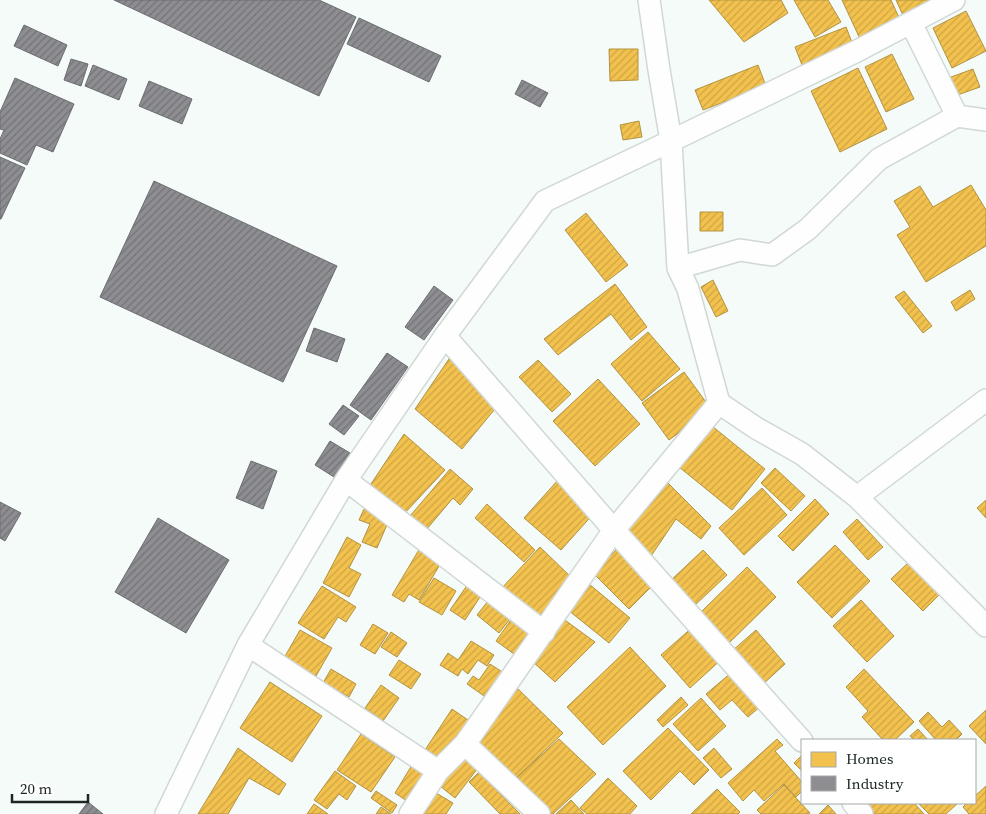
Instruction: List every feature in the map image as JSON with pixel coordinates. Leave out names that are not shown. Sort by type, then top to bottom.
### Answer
[{"type":"street","points":[[649,0],[670,141],[678,268],[688,288],[719,403],[756,428],[802,454],[857,497],[986,626]]},
{"type":"street","points":[[166,814],[248,646],[346,480],[445,336],[545,201],[857,51],[954,0]]},
{"type":"street","points":[[911,23],[957,116]]},
{"type":"street","points":[[678,268],[740,250],[772,255],[808,229],[879,159],[957,116],[986,120]]},
{"type":"street","points":[[445,336],[614,530],[801,740]]},
{"type":"street","points":[[857,497],[986,400]]},
{"type":"street","points":[[410,814],[438,771],[465,744],[614,530],[719,403]]},
{"type":"street","points":[[346,480],[544,632]]},
{"type":"street","points":[[248,646],[438,771]]},
{"type":"street","points":[[465,744],[539,814]]},
{"type":"street","points":[[854,804],[862,814]]},
{"type":"building: Homes","points":[[709,0],[781,0],[788,13],[744,42]]},
{"type":"building: Homes","points":[[794,0],[828,0],[841,22],[815,37]]},
{"type":"building: Homes","points":[[842,0],[891,0],[901,22],[861,41]]},
{"type":"building: Homes","points":[[896,0],[947,0],[906,22]]},
{"type":"building: Homes","points":[[966,11],[986,51],[952,68],[933,28]]},
{"type":"building: Homes","points":[[846,27],[855,50],[804,70],[795,47]]},
{"type":"building: Homes","points":[[609,49],[638,49],[638,80],[610,81]]},
{"type":"building: Homes","points":[[892,54],[914,99],[886,112],[865,67]]},
{"type":"building: Homes","points":[[758,65],[766,86],[703,110],[695,90]]},
{"type":"building: Homes","points":[[858,68],[887,129],[840,152],[811,91]]},
{"type":"building: Homes","points":[[973,69],[980,87],[949,98],[943,80]]},
{"type":"building: Homes","points":[[639,121],[642,137],[623,140],[620,125]]},
{"type":"building: Homes","points":[[971,185],[986,210],[986,246],[926,282],[897,235],[910,227],[894,201],[920,186],[933,207]]},
{"type":"building: Homes","points":[[700,212],[723,212],[723,231],[700,231]]},
{"type":"building: Homes","points":[[586,213],[628,265],[606,282],[565,230]]},
{"type":"building: Homes","points":[[713,280],[728,311],[716,317],[701,287]]},
{"type":"building: Homes","points":[[615,284],[647,327],[631,340],[611,314],[558,355],[544,339]]},
{"type":"building: Homes","points":[[970,290],[975,299],[956,311],[951,302]]},
{"type":"building: Homes","points":[[904,291],[932,326],[923,333],[895,297]]},
{"type":"building: Homes","points":[[648,332],[680,369],[642,401],[611,364]]},
{"type":"building: Homes","points":[[453,353],[499,404],[462,449],[415,409]]},
{"type":"building: Homes","points":[[538,360],[571,394],[552,412],[519,377]]},
{"type":"building: Homes","points":[[684,372],[711,409],[669,440],[642,403]]},
{"type":"building: Homes","points":[[598,379],[640,424],[595,466],[553,421]]},
{"type":"building: Homes","points":[[712,426],[765,469],[732,510],[679,467]]},
{"type":"building: Homes","points":[[404,434],[445,470],[404,514],[367,490]]},
{"type":"building: Homes","points":[[775,468],[805,496],[791,511],[761,483]]},
{"type":"building: Homes","points":[[450,469],[473,489],[460,505],[453,498],[426,530],[410,516]]},
{"type":"building: Homes","points":[[558,480],[595,512],[561,550],[524,518]]},
{"type":"building: Homes","points":[[666,481],[711,526],[701,539],[676,519],[649,559],[624,535]]},
{"type":"building: Homes","points":[[762,488],[787,515],[744,555],[719,528]]},
{"type":"building: Homes","points":[[815,499],[829,514],[793,551],[778,536]]},
{"type":"building: Homes","points":[[986,500],[986,518],[977,508]]},
{"type":"building: Homes","points":[[487,504],[535,550],[524,562],[475,518]]},
{"type":"building: Homes","points":[[364,509],[389,520],[377,548],[362,542],[370,524],[359,520]]},
{"type":"building: Homes","points":[[857,519],[883,547],[868,560],[843,532]]},
{"type":"building: Homes","points":[[347,537],[361,545],[349,568],[361,574],[349,597],[323,583]]},
{"type":"building: Homes","points":[[622,544],[658,580],[629,609],[593,573]]},
{"type":"building: Homes","points":[[835,545],[870,581],[832,618],[797,582]]},
{"type":"building: Homes","points":[[540,547],[573,579],[539,625],[500,590]]},
{"type":"building: Homes","points":[[420,548],[442,561],[419,600],[409,594],[404,602],[392,595]]},
{"type":"building: Homes","points":[[703,550],[727,575],[693,607],[669,582]]},
{"type":"building: Homes","points":[[909,562],[940,594],[923,611],[891,579]]},
{"type":"building: Homes","points":[[747,567],[776,597],[729,643],[700,613]]},
{"type":"building: Homes","points":[[434,578],[456,591],[442,615],[419,602]]},
{"type":"building: Homes","points":[[468,584],[482,594],[465,620],[450,610]]},
{"type":"building: Homes","points":[[589,584],[630,618],[609,643],[568,610]]},
{"type":"building: Homes","points":[[322,586],[356,607],[346,622],[338,617],[324,639],[298,623]]},
{"type":"building: Homes","points":[[861,600],[894,636],[867,662],[833,626]]},
{"type":"building: Homes","points":[[488,601],[510,619],[499,633],[477,615]]},
{"type":"building: Homes","points":[[513,617],[532,630],[514,654],[496,641]]},
{"type":"building: Homes","points":[[562,618],[595,642],[555,682],[532,661]]},
{"type":"building: Homes","points":[[373,624],[388,633],[375,654],[360,645]]},
{"type":"building: Homes","points":[[695,625],[724,657],[690,688],[661,655]]},
{"type":"building: Homes","points":[[300,630],[332,648],[316,676],[284,658]]},
{"type":"building: Homes","points":[[756,630],[785,664],[762,685],[732,651]]},
{"type":"building: Homes","points":[[391,632],[407,643],[397,657],[381,647]]},
{"type":"building: Homes","points":[[471,641],[494,655],[487,666],[478,660],[468,674],[462,669],[458,676],[440,665],[448,653],[458,660]]},
{"type":"building: Homes","points":[[630,647],[666,686],[603,745],[567,707]]},
{"type":"building: Homes","points":[[399,660],[421,674],[411,689],[389,675]]},
{"type":"building: Homes","points":[[490,664],[504,673],[487,698],[467,684],[473,676],[479,680]]},
{"type":"building: Homes","points":[[331,669],[356,684],[349,697],[323,683]]},
{"type":"building: Homes","points":[[864,669],[914,722],[896,739],[882,739],[862,717],[868,711],[846,687]]},
{"type":"building: Homes","points":[[732,672],[761,706],[748,717],[732,700],[720,710],[706,694]]},
{"type":"building: Homes","points":[[270,682],[322,716],[292,762],[240,728]]},
{"type":"building: Homes","points":[[381,685],[399,698],[383,721],[365,708]]},
{"type":"building: Homes","points":[[515,686],[563,733],[512,782],[470,743]]},
{"type":"building: Homes","points":[[681,697],[688,705],[663,727],[657,720]]},
{"type":"building: Homes","points":[[701,698],[726,726],[698,751],[673,724]]},
{"type":"building: Homes","points":[[452,709],[468,720],[441,761],[425,750]]},
{"type":"building: Homes","points":[[986,710],[986,744],[969,726]]},
{"type":"building: Homes","points":[[928,712],[942,727],[949,720],[962,734],[957,739],[935,739],[919,721]]},
{"type":"building: Homes","points":[[668,728],[709,770],[694,785],[680,771],[651,800],[623,771]]},
{"type":"building: Homes","points":[[918,729],[927,739],[913,739],[910,736]]},
{"type":"building: Homes","points":[[361,734],[395,757],[371,792],[337,770]]},
{"type":"building: Homes","points":[[559,739],[596,774],[553,814],[544,814],[513,781]]},
{"type":"building: Homes","points":[[777,739],[783,745],[775,751],[801,781],[801,792],[796,797],[784,784],[764,801],[754,790],[743,801],[728,783]]},
{"type":"building: Homes","points":[[238,748],[286,784],[279,795],[249,778],[228,814],[198,814]]},
{"type":"building: Homes","points":[[714,748],[732,769],[721,778],[703,758]]},
{"type":"building: Homes","points":[[462,756],[478,768],[455,798],[440,786]]},
{"type":"building: Homes","points":[[801,756],[801,770],[794,763]]},
{"type":"building: Homes","points":[[412,765],[427,774],[410,803],[395,793]]},
{"type":"building: Homes","points":[[335,771],[356,786],[347,800],[339,794],[327,809],[314,800]]},
{"type":"building: Homes","points":[[479,772],[520,814],[500,814],[469,782]]},
{"type":"building: Homes","points":[[608,778],[637,806],[630,814],[587,814],[580,808]]},
{"type":"building: Homes","points":[[784,785],[810,813],[761,814],[757,810]]},
{"type":"building: Homes","points":[[986,786],[986,814],[969,814],[963,807],[966,804],[976,804],[976,795]]},
{"type":"building: Homes","points":[[717,789],[740,812],[738,814],[691,814]]},
{"type":"building: Homes","points":[[376,791],[397,805],[392,813],[371,798]]},
{"type":"building: Homes","points":[[436,793],[453,803],[446,814],[423,814]]},
{"type":"building: Homes","points":[[571,800],[584,814],[556,814]]},
{"type":"building: Homes","points":[[314,804],[328,814],[307,814]]},
{"type":"building: Homes","points":[[860,804],[915,804],[924,814],[869,814]]},
{"type":"building: Homes","points":[[919,804],[957,804],[946,814],[929,814]]},
{"type":"building: Homes","points":[[828,805],[836,814],[819,814]]},
{"type":"building: Homes","points":[[381,807],[391,814],[376,814]]},
{"type":"building: Industry","points":[[114,0],[319,0],[356,17],[319,96]]},
{"type":"building: Industry","points":[[359,18],[441,56],[429,82],[347,44]]},
{"type":"building: Industry","points":[[24,25],[67,45],[58,66],[14,46]]},
{"type":"building: Industry","points":[[71,59],[88,64],[81,86],[64,80]]},
{"type":"building: Industry","points":[[93,65],[127,79],[119,100],[85,86]]},
{"type":"building: Industry","points":[[15,78],[74,104],[53,152],[36,145],[27,165],[0,153],[0,139],[4,130],[0,129],[0,112]]},
{"type":"building: Industry","points":[[522,80],[548,93],[540,107],[515,94]]},
{"type":"building: Industry","points":[[149,81],[192,99],[182,124],[139,106]]},
{"type":"building: Industry","points":[[0,157],[25,168],[1,219],[0,219]]},
{"type":"building: Industry","points":[[154,181],[337,266],[283,382],[100,297]]},
{"type":"building: Industry","points":[[434,286],[453,300],[424,340],[405,327]]},
{"type":"building: Industry","points":[[314,328],[345,339],[337,362],[306,351]]},
{"type":"building: Industry","points":[[387,353],[408,367],[371,420],[350,405]]},
{"type":"building: Industry","points":[[343,405],[359,416],[344,435],[329,424]]},
{"type":"building: Industry","points":[[330,441],[350,453],[334,477],[315,465]]},
{"type":"building: Industry","points":[[251,461],[277,471],[263,509],[236,498]]},
{"type":"building: Industry","points":[[0,502],[21,513],[5,541],[0,538]]},
{"type":"building: Industry","points":[[158,518],[229,560],[186,633],[115,592]]},
{"type":"building: Industry","points":[[88,802],[103,814],[79,814]]}]
